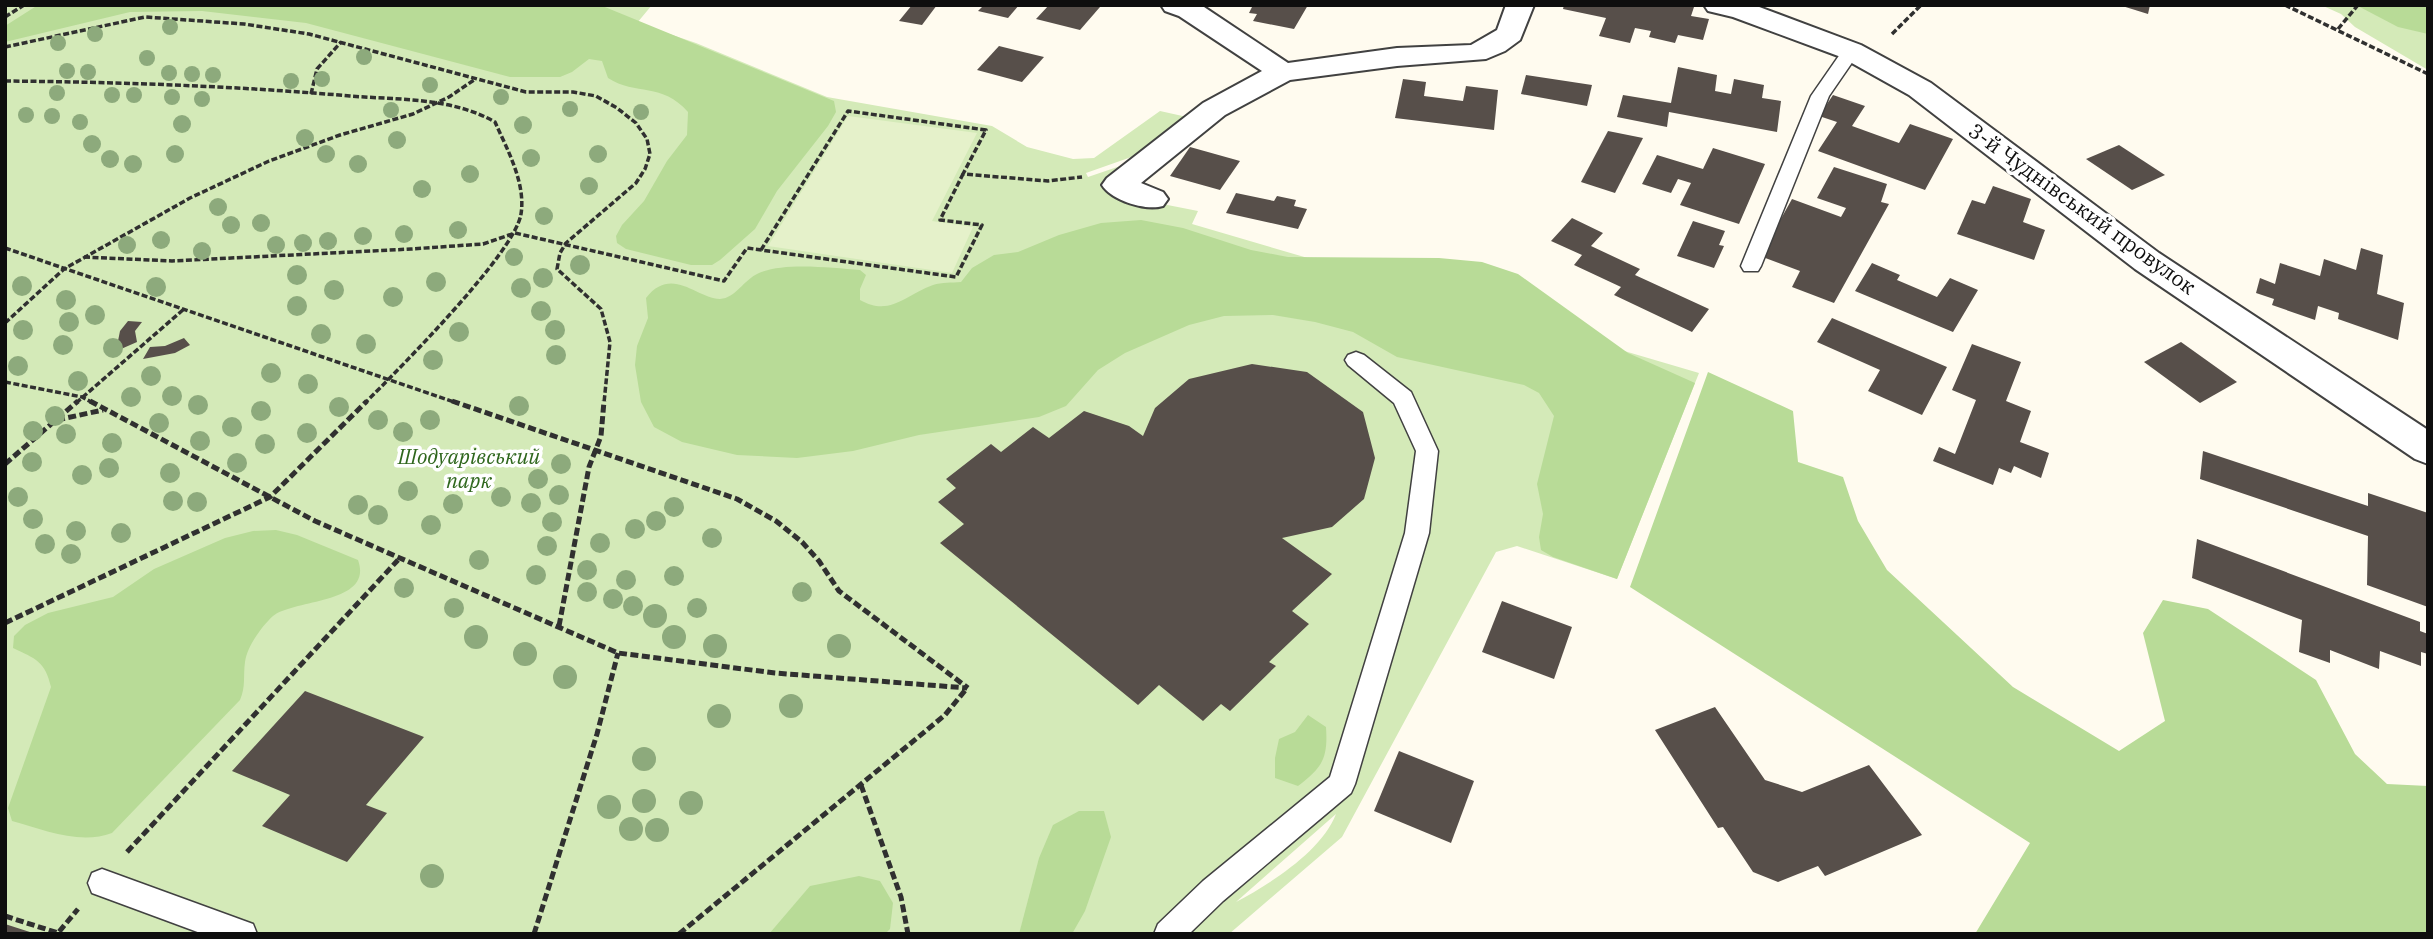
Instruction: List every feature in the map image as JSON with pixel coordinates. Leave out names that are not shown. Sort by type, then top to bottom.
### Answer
[{"type":"street","points":[[1175,5],[1189,10],[1283,72]]},
{"type":"street","points":[[1152,199],[1118,186],[1214,109],[1283,72],[1397,57],[1476,52],[1496,45],[1510,34],[1520,5]]},
{"type":"street","name":"3-й Чуднівський провулок","points":[[1718,5],[1741,10],[1859,55],[1920,89],[2147,261],[2428,449]]},
{"type":"lane","points":[[1751,267],[1820,96],[1859,55]]},
{"type":"lane","points":[[1168,934],[1213,891],[1341,784],[1417,533],[1427,451],[1403,398],[1356,360]]},
{"type":"lane","points":[[102,883],[243,934]]},
{"type":"path","points":[[5,18],[24,5]]},
{"type":"path","points":[[1859,55],[1921,5]]},
{"type":"path","points":[[2286,5],[2428,74]]},
{"type":"path","points":[[2338,29],[2358,5]]},
{"type":"path","points":[[5,47],[145,17],[281,28],[474,80],[541,95],[580,92],[594,96],[621,110],[646,134],[651,155],[640,178],[622,198],[562,246],[557,269],[601,309],[610,342],[601,436],[594,450],[559,626]]},
{"type":"path","points":[[311,94],[317,69],[341,42]]},
{"type":"path","points":[[5,323],[64,268],[165,211],[249,169],[340,135],[413,114],[474,80]]},
{"type":"path","points":[[5,81],[159,85],[437,103],[476,112],[495,122],[510,155],[521,193],[521,214],[515,233],[486,271],[389,379],[270,497],[5,624]]},
{"type":"path","points":[[84,257],[172,261],[411,249],[483,244],[515,233],[562,246],[724,281],[747,248],[761,250],[957,277],[982,225],[940,220],[986,130],[848,111],[761,250]]},
{"type":"path","points":[[963,174],[1048,181],[1090,174]]},
{"type":"path","points":[[5,248],[710,489],[757,509],[802,542],[819,561],[839,591],[968,688]]},
{"type":"path","points":[[5,464],[184,309]]},
{"type":"path","points":[[5,382],[82,397],[315,521],[398,560],[618,653],[775,673],[968,688]]},
{"type":"path","points":[[55,420],[104,410]]},
{"type":"path","points":[[102,883],[145,831],[398,560]]},
{"type":"path","points":[[534,934],[597,734],[618,653]]},
{"type":"path","points":[[679,934],[945,715],[968,688]]},
{"type":"path","points":[[861,785],[901,897],[908,934]]},
{"type":"path","points":[[5,916],[58,933]]},
{"type":"green space","name":"Шодуарівський парк","points":[[5,5],[652,5],[637,23],[696,43],[827,97],[992,126],[1027,147],[1073,159],[1094,158],[1160,111],[1187,117],[1137,155],[1086,173],[1088,177],[1129,163],[1132,198],[1198,211],[1192,224],[1699,373],[1617,579],[1517,546],[1496,552],[1342,837],[1229,934],[5,934]],"holes":[[[1336,814],[1329,828],[1294,865],[1236,902]]]},
{"type":"green space","points":[[38,5],[600,5],[834,101],[836,112],[777,191],[755,229],[712,265],[691,265],[626,249],[617,243],[616,236],[622,225],[644,201],[667,161],[687,135],[688,112],[659,93],[629,87],[608,78],[602,61],[589,59],[560,77],[510,77],[306,23],[202,11],[130,12],[5,42],[5,26]]},
{"type":"green space","points":[[2321,5],[2428,5],[2428,70],[2355,27],[2341,14]]},
{"type":"green space","points":[[2356,5],[2428,5],[2428,34],[2398,27]]},
{"type":"green space","points":[[848,116],[977,133],[932,221],[973,227],[952,273],[768,246]]},
{"type":"green space","points":[[1141,220],[1183,228],[1251,250],[1288,257],[1439,258],[1482,262],[1518,274],[1628,353],[1695,383],[1617,579],[1553,557],[1541,550],[1539,537],[1543,514],[1537,484],[1554,416],[1539,393],[1524,385],[1397,357],[1353,332],[1315,322],[1273,315],[1224,316],[1189,325],[1125,353],[1098,370],[1066,406],[1039,417],[919,435],[853,451],[797,458],[737,455],[682,442],[654,427],[641,402],[635,365],[637,346],[648,318],[646,298],[665,284],[684,286],[711,298],[720,299],[731,295],[753,276],[770,270],[808,267],[860,270],[866,275],[860,289],[860,300],[871,305],[889,305],[933,285],[961,282],[972,268],[994,255],[1018,252],[1059,235],[1101,223]]},
{"type":"green space","points":[[1708,372],[1793,411],[1798,462],[1843,477],[1858,521],[1887,570],[2013,687],[2119,751],[2165,721],[2143,633],[2163,600],[2208,609],[2316,680],[2355,754],[2387,784],[2428,786],[2428,934],[1975,934],[2030,843],[1630,587]]},
{"type":"green space","points":[[276,530],[297,535],[358,560],[360,574],[354,585],[344,593],[283,611],[268,621],[246,656],[240,700],[112,833],[75,837],[12,821],[8,808],[51,687],[42,666],[13,648],[14,636],[25,625],[48,613],[113,597],[154,569],[225,538],[253,531]]},
{"type":"green space","points":[[1308,715],[1326,727],[1326,747],[1318,767],[1298,786],[1275,778],[1275,758],[1279,739],[1295,732]]},
{"type":"green space","points":[[1079,811],[1104,811],[1111,837],[1085,911],[1072,934],[1019,934],[1039,858],[1053,825]]},
{"type":"green space","points":[[859,876],[880,881],[893,903],[890,929],[885,934],[769,934],[810,886]]},
{"type":"building","points":[[912,5],[937,5],[922,25],[899,21]]},
{"type":"building","points":[[984,5],[1019,5],[1008,18],[978,11]]},
{"type":"building","points":[[1049,5],[1100,7],[1080,30],[1036,19]]},
{"type":"building","points":[[1253,5],[1308,5],[1294,29],[1253,21],[1257,14],[1249,13]]},
{"type":"building","points":[[1564,5],[1685,5],[1694,7],[1691,16],[1709,19],[1703,40],[1678,35],[1675,43],[1649,37],[1651,31],[1635,28],[1630,43],[1599,36],[1606,18],[1563,9]]},
{"type":"building","points":[[2119,5],[2150,5],[2148,14]]},
{"type":"building","points":[[999,46],[1044,57],[1022,82],[977,70]]},
{"type":"building","points":[[1678,67],[1717,75],[1715,91],[1731,94],[1734,79],[1764,85],[1762,98],[1781,101],[1777,132],[1669,112],[1667,127],[1617,117],[1623,95],[1671,103]]},
{"type":"building","points":[[1526,75],[1592,85],[1587,106],[1521,94]]},
{"type":"building","points":[[1403,79],[1426,82],[1424,96],[1463,101],[1466,86],[1498,90],[1494,130],[1395,118]]},
{"type":"building","points":[[1833,95],[1865,106],[1852,126],[1899,143],[1910,124],[1953,139],[1925,190],[1818,151],[1837,122],[1819,116]]},
{"type":"building","points":[[1608,131],[1643,138],[1615,193],[1581,182]]},
{"type":"building","points":[[2119,145],[2165,175],[2132,190],[2086,159]]},
{"type":"building","points":[[1190,147],[1240,161],[1220,190],[1170,176]]},
{"type":"building","points":[[1713,148],[1765,164],[1739,224],[1680,205],[1691,183],[1678,179],[1671,193],[1642,184],[1657,155],[1703,169]]},
{"type":"building","points":[[1834,167],[1887,184],[1881,202],[1889,204],[1834,303],[1792,287],[1800,271],[1760,256],[1792,199],[1841,217],[1846,208],[1817,198]]},
{"type":"building","points":[[1993,186],[2031,199],[2023,222],[2045,230],[2034,260],[1957,234],[1972,200],[1985,204]]},
{"type":"building","points":[[1236,193],[1274,201],[1277,196],[1296,200],[1294,206],[1307,209],[1298,229],[1226,213]]},
{"type":"building","points":[[1572,218],[1603,233],[1591,246],[1640,269],[1635,275],[1709,309],[1692,332],[1614,295],[1621,287],[1574,265],[1582,255],[1551,241]]},
{"type":"building","points":[[1693,221],[1725,231],[1719,245],[1724,246],[1714,268],[1677,256]]},
{"type":"building","points":[[2361,248],[2383,255],[2377,294],[2404,303],[2398,340],[2338,319],[2339,313],[2318,306],[2315,320],[2272,305],[2274,299],[2256,293],[2260,278],[2275,284],[2280,263],[2320,276],[2324,259],[2356,270]]},
{"type":"building","points":[[1872,263],[1900,275],[1897,280],[1937,297],[1950,278],[1978,290],[1953,332],[1855,291]]},
{"type":"building","points":[[1832,318],[1947,367],[1922,415],[1868,391],[1880,370],[1817,342]]},
{"type":"building","points":[[128,321],[142,322],[135,331],[137,342],[121,349],[118,341],[120,331]]},
{"type":"building","points":[[184,338],[190,345],[175,353],[143,359],[150,347],[165,346]]},
{"type":"building","points":[[2181,342],[2237,382],[2200,403],[2144,362]]},
{"type":"building","points":[[1972,344],[2021,362],[2006,401],[2031,411],[2020,442],[2049,453],[2041,478],[2014,466],[2011,473],[1999,468],[1993,485],[1933,461],[1939,447],[1955,454],[1976,400],[1952,390]]},
{"type":"building","points":[[1252,364],[1307,372],[1363,412],[1375,458],[1364,499],[1332,527],[1282,538],[1332,574],[1292,611],[1309,624],[1269,662],[1276,666],[1230,711],[1221,704],[1203,721],[1159,685],[1138,705],[940,543],[964,524],[938,502],[956,488],[946,479],[991,444],[1001,452],[1033,427],[1049,438],[1084,411],[1129,426],[1143,436],[1155,408],[1189,379]]},
{"type":"building","points":[[2203,451],[2368,506],[2368,493],[2428,513],[2428,607],[2367,585],[2368,536],[2200,479]]},
{"type":"building","points":[[2197,539],[2420,622],[2420,631],[2428,634],[2428,654],[2421,652],[2421,666],[2380,651],[2379,669],[2330,650],[2330,663],[2299,652],[2302,620],[2192,578]]},
{"type":"building","points":[[1502,601],[1572,627],[1554,679],[1482,652]]},
{"type":"building","points":[[305,691],[424,737],[366,805],[387,813],[347,862],[262,826],[290,795],[232,771]]},
{"type":"building","points":[[1715,707],[1765,780],[1802,792],[1869,765],[1922,835],[1825,876],[1818,866],[1778,882],[1753,872],[1723,827],[1718,828],[1655,730]]},
{"type":"building","points":[[1399,751],[1474,781],[1451,843],[1374,811]]},
{"type":"building","points":[[5,924],[33,933],[33,934],[5,934]]}]
